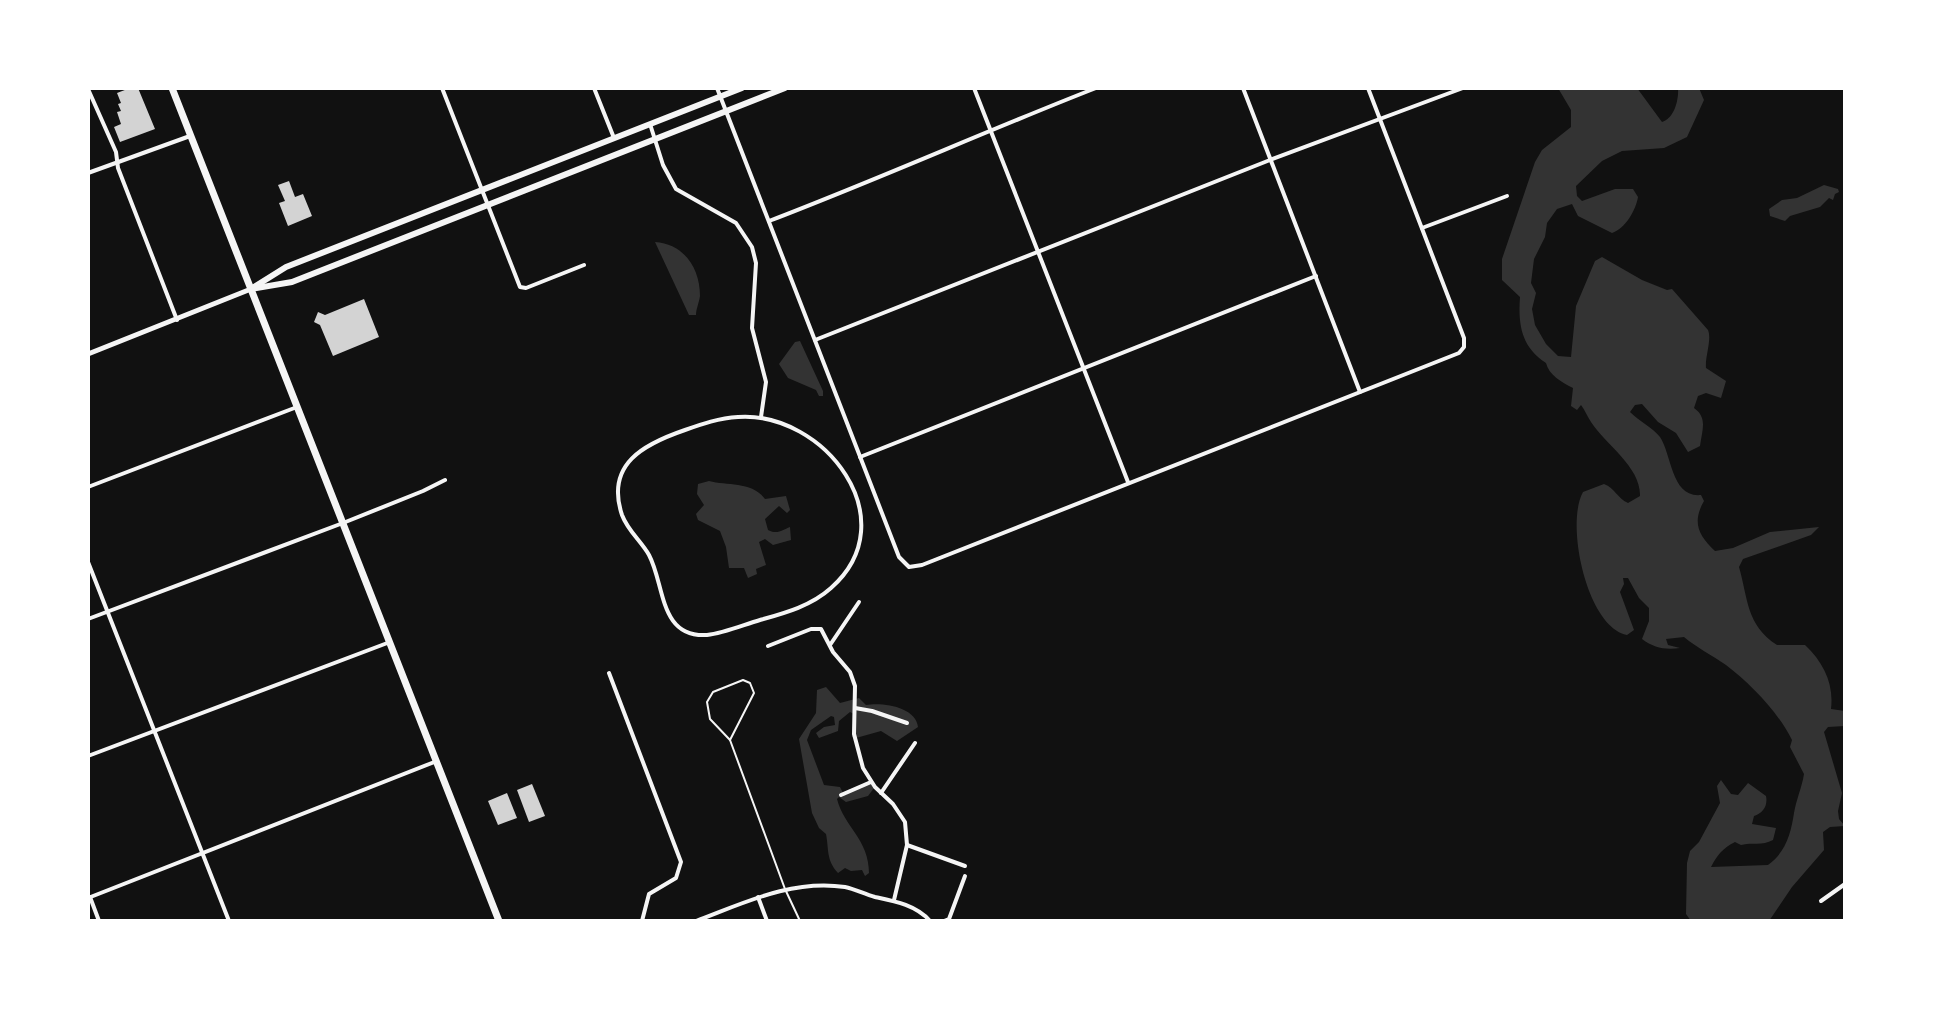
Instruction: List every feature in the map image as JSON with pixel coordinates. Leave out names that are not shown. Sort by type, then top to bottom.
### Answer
[{"type":"main road","points":[[172,88],[499,921]]},
{"type":"main road","points":[[251,289],[286,267],[742,88]]},
{"type":"main road","points":[[251,289],[292,282],[785,88]]},
{"type":"street","points":[[442,88],[520,287],[526,288],[584,265]]},
{"type":"street","points":[[594,88],[614,138]]},
{"type":"street","points":[[717,88],[899,557],[909,567],[922,565],[1456,355],[1464,347],[1464,338],[1368,88]]},
{"type":"street","points":[[974,88],[1128,482]]},
{"type":"street","points":[[769,221],[885,177],[990,130],[1096,88]]},
{"type":"street","points":[[1243,88],[1360,392]]},
{"type":"street","points":[[815,340],[1270,160],[1463,88]]},
{"type":"street","points":[[88,89],[116,152],[118,168],[177,320]]},
{"type":"street","points":[[650,124],[663,165],[676,189],[736,223],[752,247],[756,263],[752,328],[766,382],[761,417]]},
{"type":"street","points":[[88,173],[190,136]]},
{"type":"street","points":[[1422,228],[1507,196]]},
{"type":"street","points":[[860,457],[1316,276]]},
{"type":"street","points":[[88,354],[251,289]]},
{"type":"street","points":[[88,487],[297,407]]},
{"type":"street","points":[[761,417],[813,439],[842,468],[854,490],[859,508],[859,546],[841,579],[806,605],[713,634],[694,634],[680,628],[668,614],[655,568],[622,516],[619,499],[622,473],[636,454],[670,435],[723,418],[761,417]]},
{"type":"street","points":[[88,619],[343,523],[445,480]]},
{"type":"street","points":[[88,562],[229,921]]},
{"type":"street","points":[[830,645],[859,602]]},
{"type":"street","points":[[768,646],[811,629],[821,629],[852,677],[856,694],[855,742],[863,768],[871,782],[901,813],[908,832],[894,900]]},
{"type":"street","points":[[88,756],[390,642]]},
{"type":"street","points":[[609,673],[681,862],[676,878],[649,894],[642,921]]},
{"type":"street","points":[[855,708],[907,723]]},
{"type":"street","points":[[881,793],[915,743]]},
{"type":"street","points":[[99,921],[89,898],[437,761]]},
{"type":"street","points":[[841,795],[871,782]]},
{"type":"street","points":[[907,845],[965,866]]},
{"type":"street","points":[[944,921],[949,919],[965,876]]},
{"type":"street","points":[[1821,901],[1845,884]]},
{"type":"street","points":[[696,921],[785,889],[843,887],[894,900],[922,913],[930,921]]},
{"type":"street","points":[[758,897],[767,921]]},
{"type":"lane","points":[[730,740],[754,693],[750,683],[743,680],[713,692],[707,702],[710,719],[730,740],[785,889],[800,921]]},
{"type":"shaded area","points":[[1558,88],[1637,88],[1662,122],[1670,117],[1675,108],[1678,88],[1699,88],[1704,100],[1687,137],[1664,148],[1622,151],[1602,161],[1576,186],[1577,196],[1582,201],[1615,189],[1633,189],[1638,197],[1637,202],[1621,228],[1612,233],[1578,216],[1572,204],[1557,209],[1547,223],[1545,237],[1534,259],[1531,283],[1536,293],[1532,309],[1535,325],[1546,344],[1558,356],[1571,357],[1576,306],[1595,261],[1602,257],[1642,280],[1672,289],[1708,330],[1706,368],[1726,381],[1721,398],[1706,393],[1698,396],[1694,408],[1703,420],[1703,430],[1700,446],[1688,452],[1676,433],[1658,422],[1642,404],[1635,405],[1630,412],[1660,437],[1678,483],[1691,494],[1701,495],[1704,501],[1698,522],[1704,539],[1715,551],[1733,548],[1770,532],[1819,527],[1811,535],[1743,559],[1739,567],[1750,610],[1759,629],[1777,645],[1805,645],[1826,674],[1831,691],[1831,709],[1845,711],[1845,726],[1828,727],[1824,732],[1842,793],[1839,819],[1845,826],[1830,827],[1823,832],[1824,850],[1792,887],[1769,921],[1691,921],[1686,914],[1687,863],[1690,851],[1699,842],[1720,803],[1717,786],[1721,780],[1731,794],[1738,795],[1748,783],[1766,796],[1764,809],[1754,816],[1752,824],[1776,828],[1773,840],[1769,842],[1731,844],[1711,867],[1768,865],[1779,854],[1789,835],[1804,774],[1790,747],[1792,740],[1763,699],[1721,661],[1684,637],[1666,639],[1668,645],[1680,648],[1675,649],[1655,646],[1642,639],[1649,621],[1649,608],[1639,598],[1628,578],[1623,578],[1620,592],[1634,630],[1627,635],[1613,628],[1601,614],[1591,595],[1578,549],[1578,507],[1583,492],[1604,484],[1628,503],[1640,496],[1639,485],[1629,466],[1597,431],[1581,405],[1577,410],[1571,406],[1573,388],[1556,378],[1546,363],[1531,350],[1521,326],[1520,297],[1502,280],[1502,259],[1535,162],[1542,150],[1571,127],[1571,110]]},
{"type":"shaded area","points":[[1824,185],[1838,189],[1833,200],[1829,198],[1820,207],[1790,216],[1785,221],[1770,216],[1769,209],[1782,200],[1797,198]]},
{"type":"shaded area","points":[[655,242],[674,247],[693,267],[700,296],[696,315],[689,315]]},
{"type":"shaded area","points":[[800,341],[823,396],[788,378],[779,364],[795,342]]},
{"type":"shaded area","points":[[709,481],[753,489],[765,499],[786,496],[790,510],[787,513],[779,506],[765,519],[771,531],[780,532],[790,527],[791,540],[773,545],[765,539],[759,542],[766,565],[756,569],[757,574],[748,578],[744,568],[729,568],[720,531],[698,520],[696,514],[704,505],[697,494],[698,484]]},
{"type":"shaded area","points":[[826,687],[840,703],[859,698],[866,705],[889,705],[905,710],[916,720],[918,727],[897,741],[881,731],[856,738],[852,737],[854,714],[850,712],[839,721],[838,731],[819,738],[816,733],[824,727],[835,725],[831,716],[811,730],[807,740],[824,785],[840,787],[843,793],[873,782],[874,788],[868,796],[846,802],[839,797],[837,799],[865,851],[869,873],[865,876],[862,870],[845,868],[838,873],[830,859],[826,834],[819,828],[812,813],[799,739],[816,713],[817,690]]},
{"type":"building","points":[[138,88],[155,129],[120,142],[114,127],[121,124],[117,112],[121,111],[118,104],[121,103],[117,93]]},
{"type":"building","points":[[289,181],[295,197],[303,194],[312,216],[288,226],[279,203],[285,201],[278,185]]},
{"type":"building","points":[[364,299],[379,337],[333,356],[320,325],[314,322],[318,312],[325,315]]},
{"type":"building","points":[[532,784],[545,816],[529,822],[517,790]]},
{"type":"building","points":[[507,793],[517,818],[498,825],[488,801]]}]
